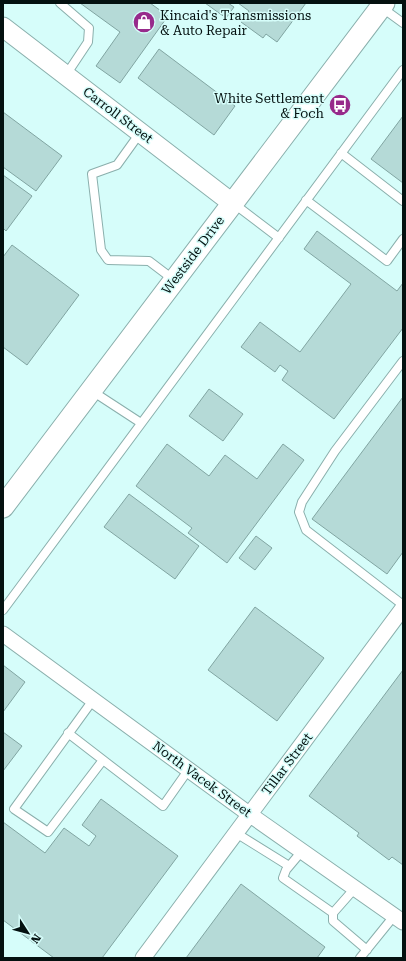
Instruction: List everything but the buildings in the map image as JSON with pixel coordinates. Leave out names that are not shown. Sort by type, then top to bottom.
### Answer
[{"type":"main road","name":"Westside Drive","points":[[3,507],[382,5]]},
{"type":"street","name":"Carroll Street","points":[[3,27],[232,203]]},
{"type":"street","name":"Tillar Street","points":[[143,958],[403,608]]},
{"type":"street","name":"North Vacek Street","points":[[3,634],[249,814],[399,919]]},
{"type":"lane","points":[[60,3],[88,28],[88,42],[66,75]]},
{"type":"lane","points":[[382,5],[403,23]]},
{"type":"lane","points":[[3,610],[403,70]]},
{"type":"lane","points":[[140,133],[117,166],[92,174],[101,250],[108,260],[149,262],[174,280]]},
{"type":"lane","points":[[341,153],[403,201]]},
{"type":"lane","points":[[306,200],[386,261],[403,239]]},
{"type":"lane","points":[[232,203],[279,238]]},
{"type":"lane","points":[[403,361],[335,451],[302,502],[299,512],[306,530],[403,605]]},
{"type":"lane","points":[[91,390],[141,423]]},
{"type":"lane","points":[[94,700],[68,733],[14,809],[48,832],[103,760]]},
{"type":"lane","points":[[68,733],[163,806],[189,769]]},
{"type":"lane","points":[[236,833],[289,866]]},
{"type":"lane","points":[[302,850],[289,866],[283,878],[333,913]]},
{"type":"lane","points":[[355,888],[333,913],[333,921],[367,950]]},
{"type":"lane","points":[[360,958],[399,919]]},
{"type":"place","name":"Kincaid's Transmissions & Auto Repair","points":[[144,22]]},
{"type":"place","name":"White Settlement & Foch","points":[[340,105]]}]
